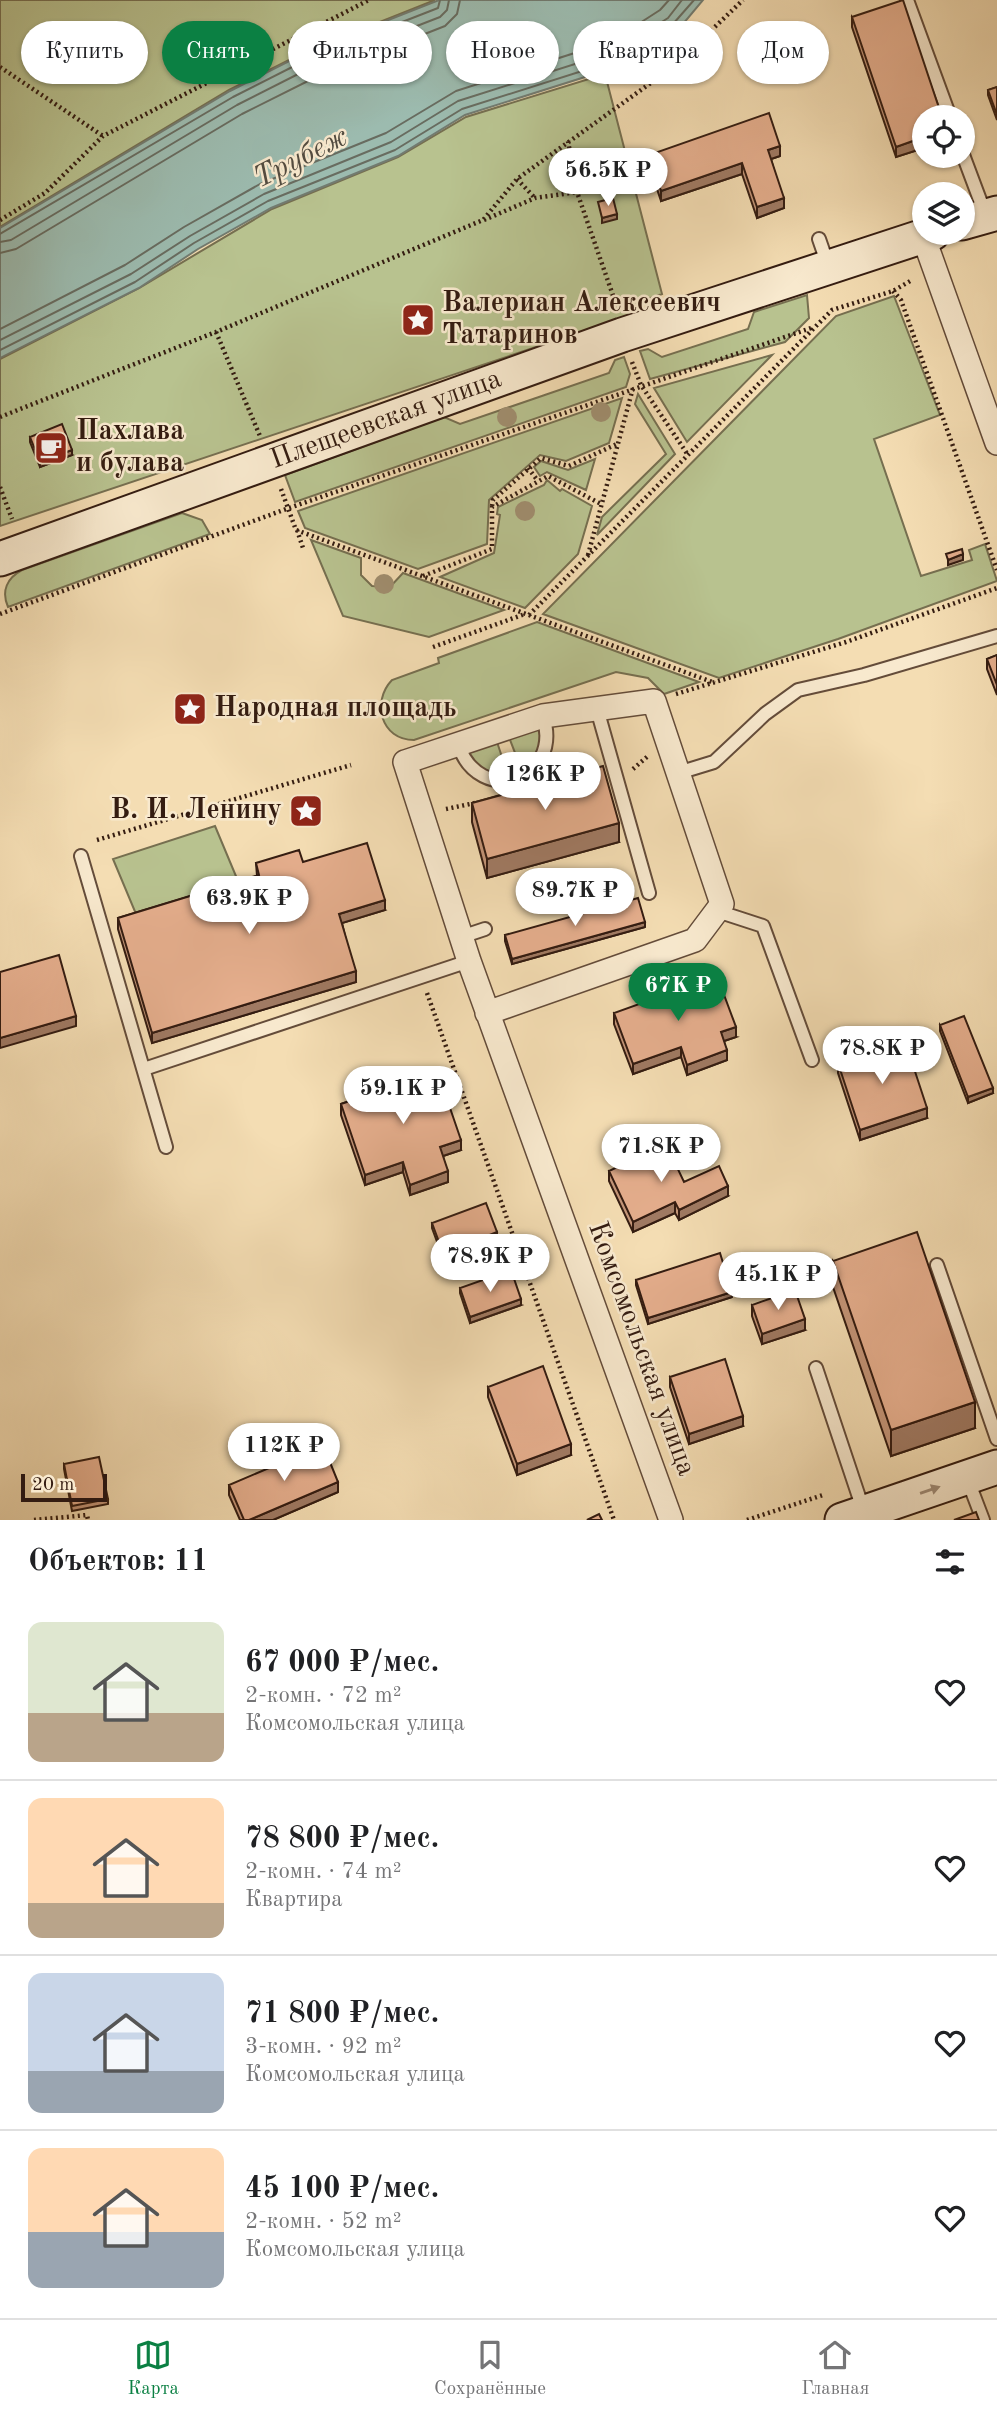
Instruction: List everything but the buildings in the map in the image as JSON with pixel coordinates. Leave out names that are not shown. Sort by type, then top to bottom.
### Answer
[{"type":"street","name":"Плещеевская улица","points":[[0,559],[271,463],[620,321],[823,253],[930,245]]},
{"type":"street","points":[[930,245],[997,443]]},
{"type":"street","points":[[458,744],[543,716],[654,701],[722,904],[695,940],[487,1013]]},
{"type":"street","name":"Комсомольская улица","points":[[458,744],[400,759],[487,1013],[671,1520]]},
{"type":"street","points":[[853,1516],[982,1473]]},
{"type":"lane","points":[[907,0],[946,105]]},
{"type":"lane","points":[[967,168],[982,217]]},
{"type":"lane","points":[[678,773],[714,762],[765,714],[799,690],[864,675],[997,636]]},
{"type":"lane","points":[[597,709],[649,893]]},
{"type":"lane","points":[[458,744],[467,762],[480,775],[498,780],[518,778],[534,768],[544,753],[548,737],[543,716]]},
{"type":"lane","points":[[81,856],[166,1147]]},
{"type":"lane","points":[[717,911],[763,926],[812,1060]]},
{"type":"lane","points":[[461,937],[485,929]]},
{"type":"lane","points":[[144,1069],[469,961]]},
{"type":"lane","points":[[937,1265],[997,1439]]},
{"type":"lane","points":[[816,1368],[853,1516]]},
{"type":"lane","points":[[982,1473],[983,1520]]},
{"type":"path","points":[[0,220],[45,193],[103,136],[369,0]]},
{"type":"path","points":[[484,220],[517,179],[673,67],[743,0]]},
{"type":"path","points":[[0,67],[103,136]]},
{"type":"path","points":[[568,141],[577,192],[641,385],[688,455]]},
{"type":"path","points":[[517,179],[535,198]]},
{"type":"path","points":[[0,417],[216,332],[535,198],[577,192]]},
{"type":"path","points":[[433,647],[527,615],[832,310],[893,291],[930,245]]},
{"type":"path","points":[[893,291],[901,300],[997,570]]},
{"type":"path","points":[[0,614],[289,508],[814,327]]},
{"type":"path","points":[[216,332],[303,548]]},
{"type":"path","points":[[587,556],[633,388]]},
{"type":"path","points":[[423,576],[492,549],[493,500],[541,458],[569,466],[618,444]]},
{"type":"path","points":[[528,468],[538,481]]},
{"type":"path","points":[[492,507],[548,476],[601,504]]},
{"type":"path","points":[[0,486],[12,519]]},
{"type":"path","points":[[296,530],[715,683]]},
{"type":"path","points":[[654,701],[846,642],[997,588]]},
{"type":"path","points":[[619,782],[667,739]]},
{"type":"path","points":[[97,840],[351,765]]},
{"type":"path","points":[[421,977],[614,1520]]},
{"type":"path","points":[[34,1520],[87,1515],[88,1520]]},
{"type":"green space","points":[[0,0],[435,0],[382,21],[288,21],[288,60],[274,68],[274,21],[162,21],[162,84],[241,84],[0,227]]},
{"type":"green space","points":[[573,84],[608,84],[662,294],[639,302],[638,313],[0,526],[0,359],[139,288],[272,209],[398,157],[466,117]]},
{"type":"green space","points":[[807,295],[809,318],[785,342],[650,379],[640,351],[648,349],[662,357],[748,329],[754,312]]},
{"type":"green space","points":[[894,296],[940,415],[874,439],[921,576],[972,560],[969,550],[985,544],[997,581],[838,639],[719,678],[543,614],[836,316]]},
{"type":"green space","points":[[772,355],[687,442],[654,388]]},
{"type":"green space","points":[[624,357],[630,374],[626,387],[295,502],[285,475],[444,417],[460,424],[609,373],[615,360]]},
{"type":"green space","points":[[638,394],[675,454],[597,535],[602,517],[666,454],[635,404]]},
{"type":"green space","points":[[622,398],[609,443],[566,461],[540,455],[489,500],[487,544],[418,569],[305,528],[298,511]]},
{"type":"green space","points":[[595,459],[586,490],[547,472],[540,476],[534,467],[541,461],[568,470]]},
{"type":"green space","points":[[547,480],[560,491],[562,489],[592,506],[578,554],[525,608],[440,577],[494,553],[500,515],[497,514],[498,507],[544,485]]},
{"type":"green space","points":[[182,513],[202,520],[210,534],[8,607],[5,590],[12,577],[22,570]]},
{"type":"green space","points":[[311,540],[361,558],[361,575],[372,586],[390,587],[403,573],[504,610],[429,637],[343,616]]},
{"type":"green space","points":[[537,622],[699,682],[664,694],[648,678],[616,672],[414,740],[394,734],[387,727],[381,709],[382,699],[392,680],[439,663],[438,658]]},
{"type":"green space","points":[[541,721],[542,750],[522,771],[507,732]]},
{"type":"green space","points":[[495,736],[508,775],[491,776],[464,753]]},
{"type":"green space","points":[[215,826],[238,881],[136,914],[113,859]]},
{"type":"water","name":"Трубеж","points":[[439,0],[703,0],[686,21],[573,21],[573,81],[465,115],[398,156],[271,208],[198,249],[139,288],[0,358],[0,228],[230,91],[244,84],[274,84],[274,69],[288,62],[288,84],[432,84],[432,21],[386,21]]},
{"type":"place","name":"Валериан Алексеевич Татаринов","points":[[418,320]]},
{"type":"place","name":"Пахлава и булава","points":[[51,448]]},
{"type":"place","name":"Народная площадь","points":[[190,709]]},
{"type":"place","name":"В. И. Ленину","points":[[306,811]]}]
